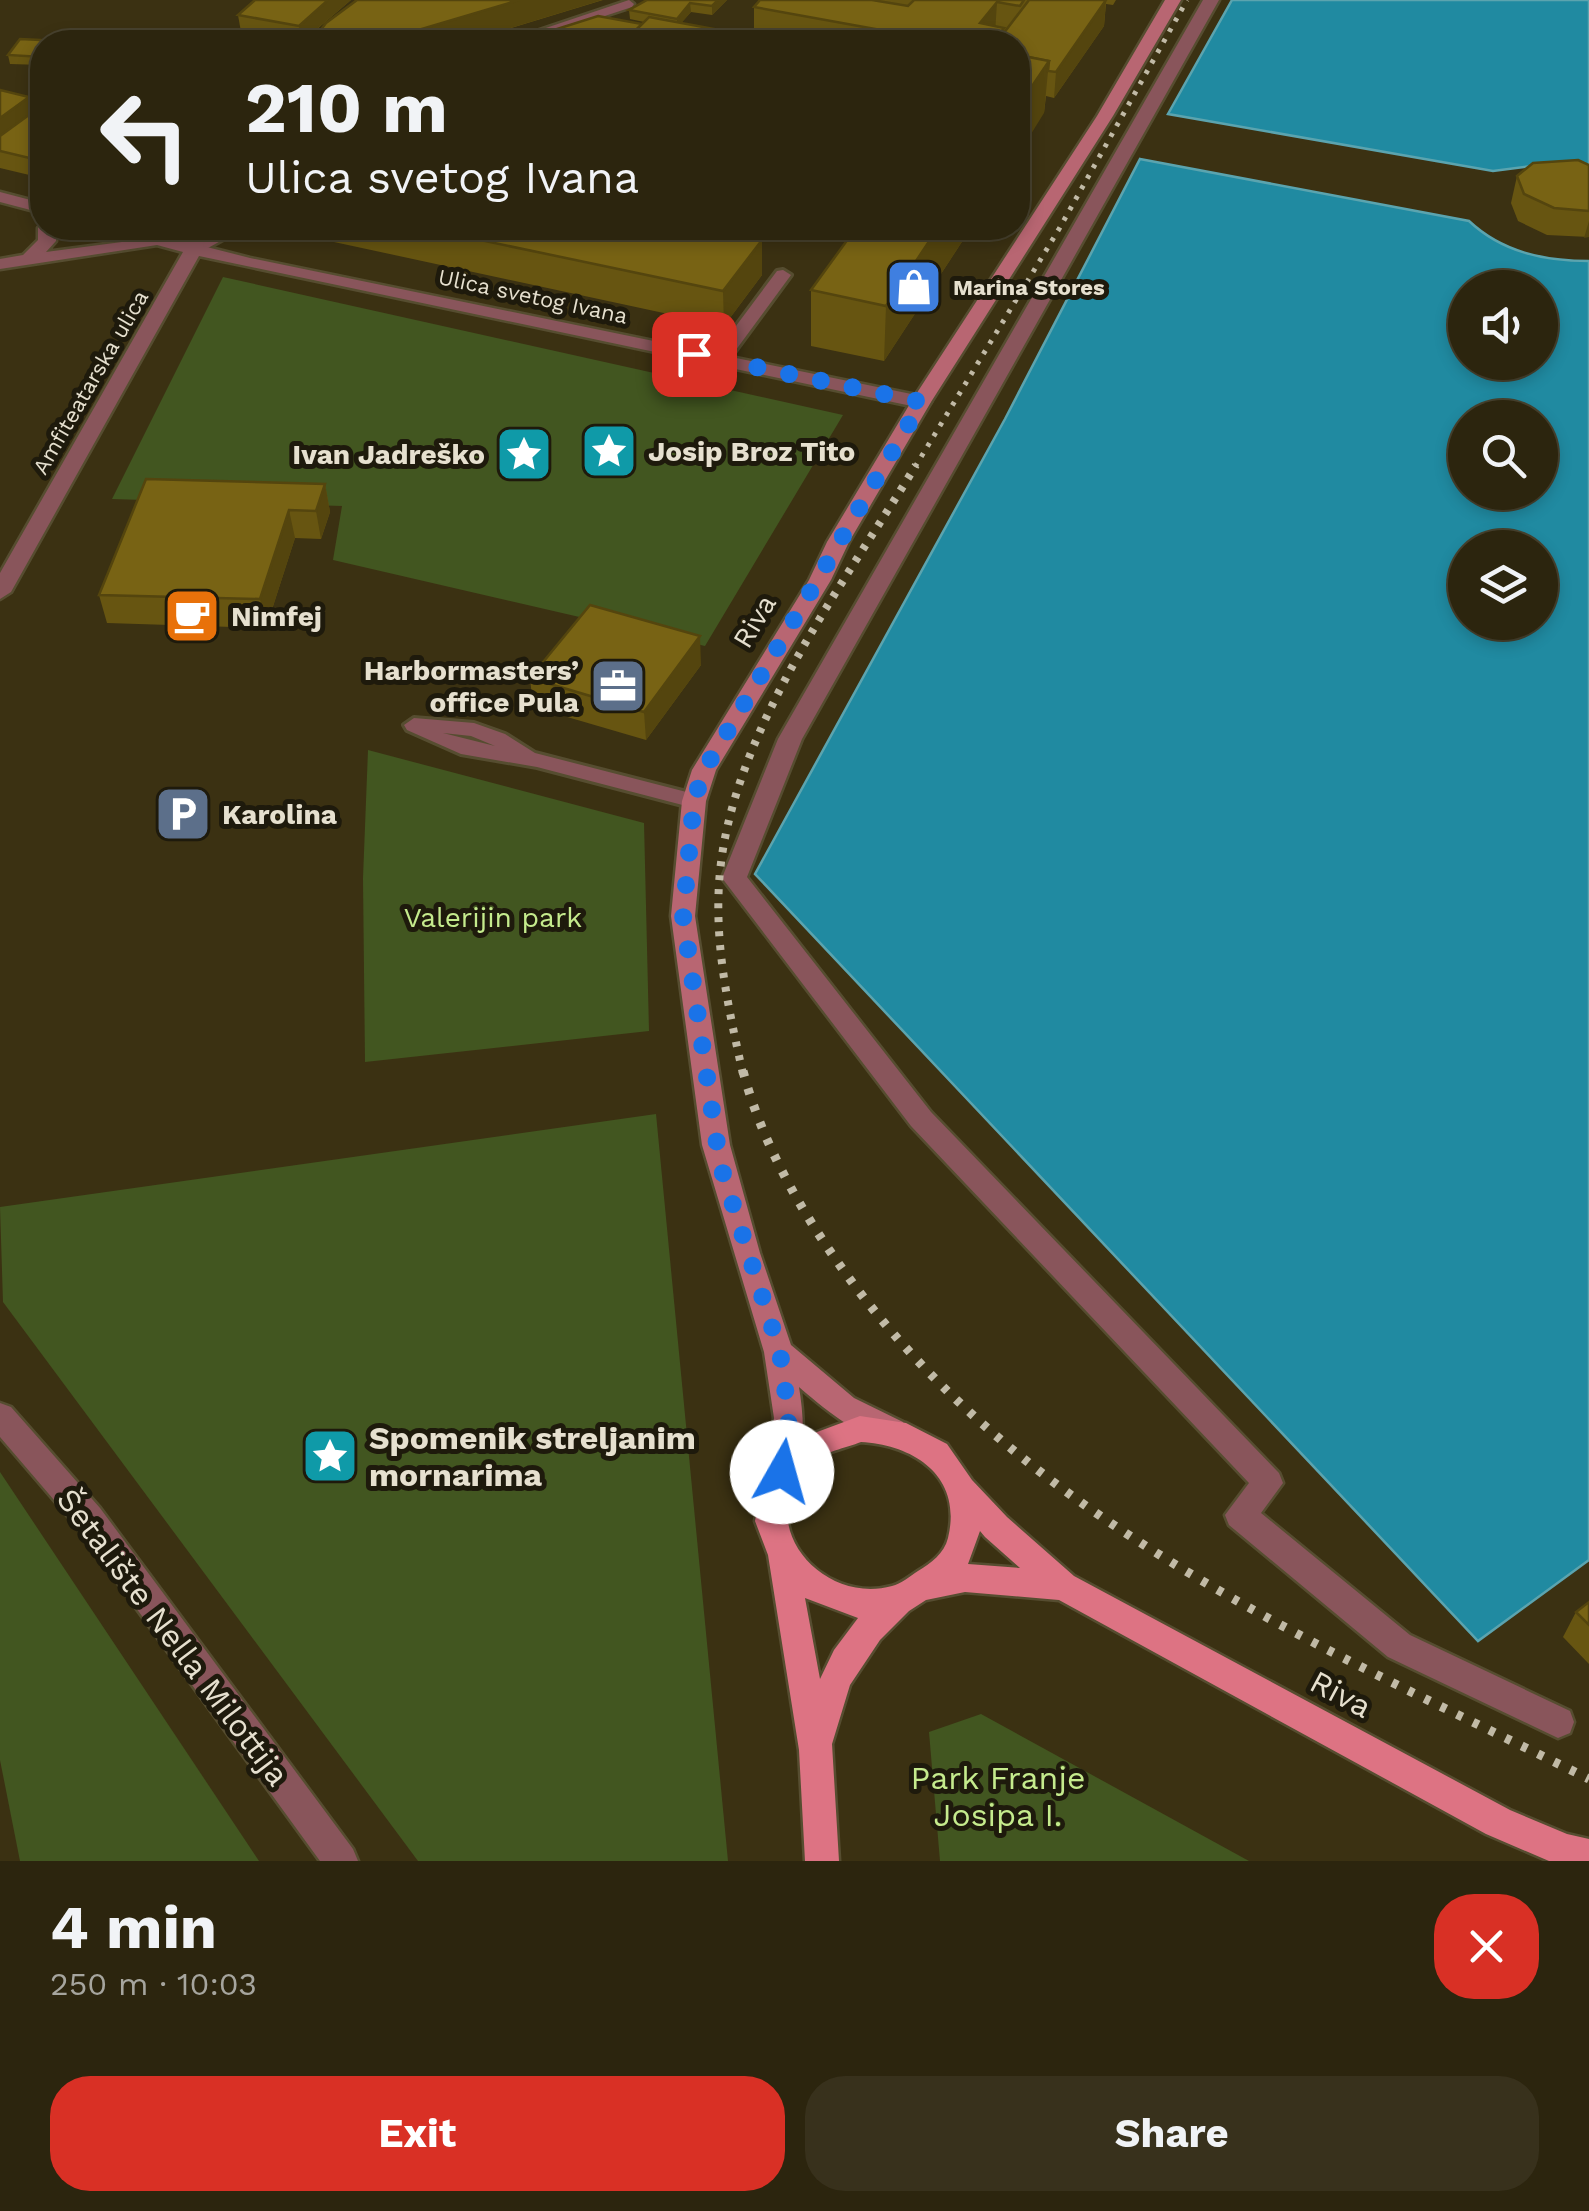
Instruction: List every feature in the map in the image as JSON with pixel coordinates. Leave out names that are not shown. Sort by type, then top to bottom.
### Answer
[{"type":"main road","name":"Riva","points":[[1030,233],[1173,0]]},
{"type":"main road","name":"Riva","points":[[782,1472],[789,1418],[780,1352],[746,1253],[716,1144],[683,916],[694,801],[704,770],[820,580],[838,542],[1026,240]]},
{"type":"main road","name":"Riva","points":[[780,1352],[843,1407],[892,1431]]},
{"type":"main road","points":[[816,1750],[824,1702],[836,1674],[870,1624],[948,1568],[962,1544],[967,1517],[962,1490],[946,1464],[922,1443],[892,1431],[860,1429],[829,1435],[802,1450],[782,1472],[771,1500],[770,1529],[782,1557],[816,1750],[822,1861]]},
{"type":"main road","name":"Riva","points":[[962,1490],[996,1527],[1063,1586],[1498,1822],[1566,1851],[1589,1856]]},
{"type":"main road","points":[[782,1557],[802,1580],[831,1597],[865,1604],[913,1594]]},
{"type":"main road","name":"Riva","points":[[913,1594],[965,1578],[1063,1586]]},
{"type":"street","points":[[1211,0],[790,739],[734,878],[921,1119],[1268,1483],[1240,1515],[1399,1646],[1558,1722]]},
{"type":"street","points":[[547,30],[630,2]]},
{"type":"street","points":[[0,197],[30,207]]},
{"type":"street","points":[[30,259],[47,240]]},
{"type":"street","name":"Ulica svetog Ivana","points":[[155,240],[922,402]]},
{"type":"street","name":"Amfiteatarska ulica","points":[[0,592],[195,240]]},
{"type":"street","points":[[193,249],[211,240]]},
{"type":"street","points":[[0,264],[162,242]]},
{"type":"street","name":"Šetalište Nella Milottija","points":[[0,1416],[88,1518],[341,1861]]},
{"type":"lane","points":[[577,20],[614,26]]},
{"type":"lane","points":[[722,358],[783,276]]},
{"type":"lane","points":[[531,759],[694,801]]},
{"type":"green space","points":[[223,277],[843,415],[705,646],[333,560],[342,506],[112,499]]},
{"type":"green space","name":"Valerijin park","points":[[368,750],[644,823],[649,1031],[365,1062],[363,878]]},
{"type":"green space","points":[[656,1114],[728,1861],[418,1861],[3,1302],[0,1207]]},
{"type":"green space","points":[[0,1472],[259,1861],[20,1861],[0,1760]]},
{"type":"green space","name":"Park Franje Josipa I.","points":[[981,1714],[1249,1861],[940,1861],[929,1732]]},
{"type":"water","points":[[1232,0],[1589,0],[1589,171],[1547,164],[1493,171],[1168,114]]},
{"type":"water","points":[[1140,159],[1469,221],[1495,240],[1525,253],[1589,261],[1589,1560],[1478,1641],[755,874],[1005,419]]},
{"type":"building","points":[[255,0],[328,0],[299,26],[238,15]]},
{"type":"building","points":[[357,0],[519,0],[418,30],[321,30]]},
{"type":"building","points":[[647,0],[718,0],[712,6],[690,3],[677,19],[629,10]]},
{"type":"building","points":[[760,0],[872,0],[908,6],[914,0],[1024,0],[1020,6],[997,2],[980,23],[1002,30],[881,30],[754,7]]},
{"type":"building","points":[[1029,0],[1106,0],[1056,72],[1048,71],[1049,61],[1030,57],[1030,30],[1006,30]]},
{"type":"building","points":[[598,16],[642,24],[636,30],[554,30]]},
{"type":"building","points":[[649,17],[719,30],[636,30]]},
{"type":"building","points":[[20,39],[30,39],[30,56],[8,55]]},
{"type":"building","points":[[1030,57],[1049,61],[1030,89]]},
{"type":"building","points":[[0,90],[29,97],[0,118]]},
{"type":"building","points":[[30,114],[30,158],[0,151],[0,136]]},
{"type":"building","points":[[1578,160],[1589,165],[1589,211],[1554,208],[1524,194],[1517,176],[1533,163]]},
{"type":"building","points":[[480,240],[762,240],[723,291]]},
{"type":"building","points":[[847,240],[930,240],[886,306],[811,290]]},
{"type":"building","points":[[146,479],[325,484],[316,511],[289,510],[260,599],[99,595]]},
{"type":"building","points":[[590,605],[700,636],[644,712],[530,678]]},
{"type":"building","points":[[1589,1602],[1589,1625],[1576,1612]]},
{"type":"railway","points":[[915,467],[1059,229],[1187,0]]},
{"type":"railway","points":[[743,1074],[719,932],[719,884],[727,829],[743,774],[793,666],[916,465]]},
{"type":"railway","points":[[743,1071],[780,1166],[832,1254],[905,1347],[988,1428],[1078,1500],[1174,1564],[1379,1676],[1589,1779]]},
{"type":"place","name":"Marina Stores","points":[[914,287]]},
{"type":"place","name":"Josip Broz Tito","points":[[609,451]]},
{"type":"place","name":"Ivan Jadreško","points":[[524,454]]},
{"type":"place","name":"Nimfej","points":[[192,616]]},
{"type":"place","name":"Harbormasters’ office Pula","points":[[618,686]]},
{"type":"place","name":"Karolina","points":[[183,814]]},
{"type":"place","name":"Spomenik streljanim mornarima","points":[[330,1456]]},
{"type":"route","points":[[694,354],[922,402],[704,770],[694,801],[683,916],[720,1164],[780,1352],[789,1418],[782,1472]]}]
